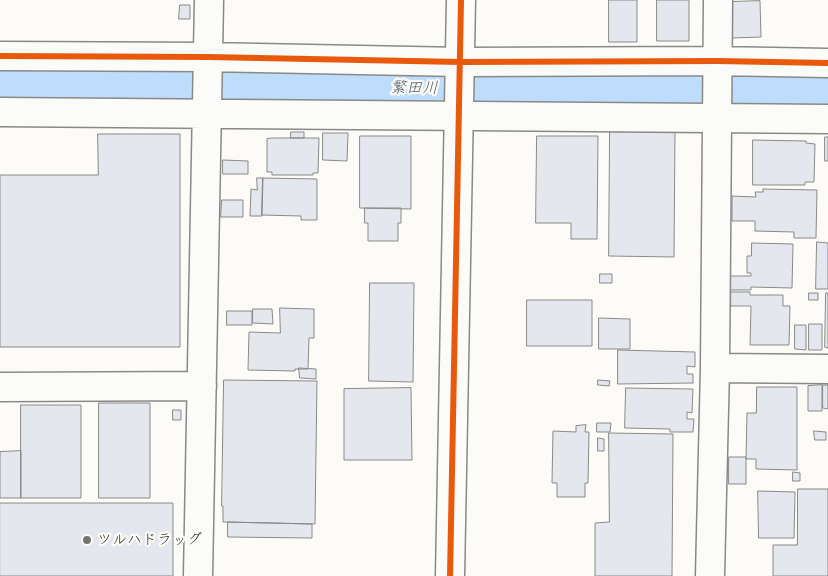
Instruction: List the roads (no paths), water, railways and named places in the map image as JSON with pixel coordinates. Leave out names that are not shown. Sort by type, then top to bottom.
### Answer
[{"type":"street","points":[[198,576],[209,0]]},
{"type":"street","points":[[450,576],[461,0]]},
{"type":"street","points":[[710,576],[715,368],[718,0]]},
{"type":"street","points":[[0,56],[460,62],[718,61],[828,63]]},
{"type":"street","points":[[0,112],[206,112],[828,120]]},
{"type":"street","points":[[715,368],[828,369]]},
{"type":"street","points":[[0,387],[202,386]]},
{"type":"waterway","name":"繁田川","points":[[0,84],[672,92],[828,92]]},
{"type":"place","name":"ツルハドラッグ","points":[[87,540]]}]
